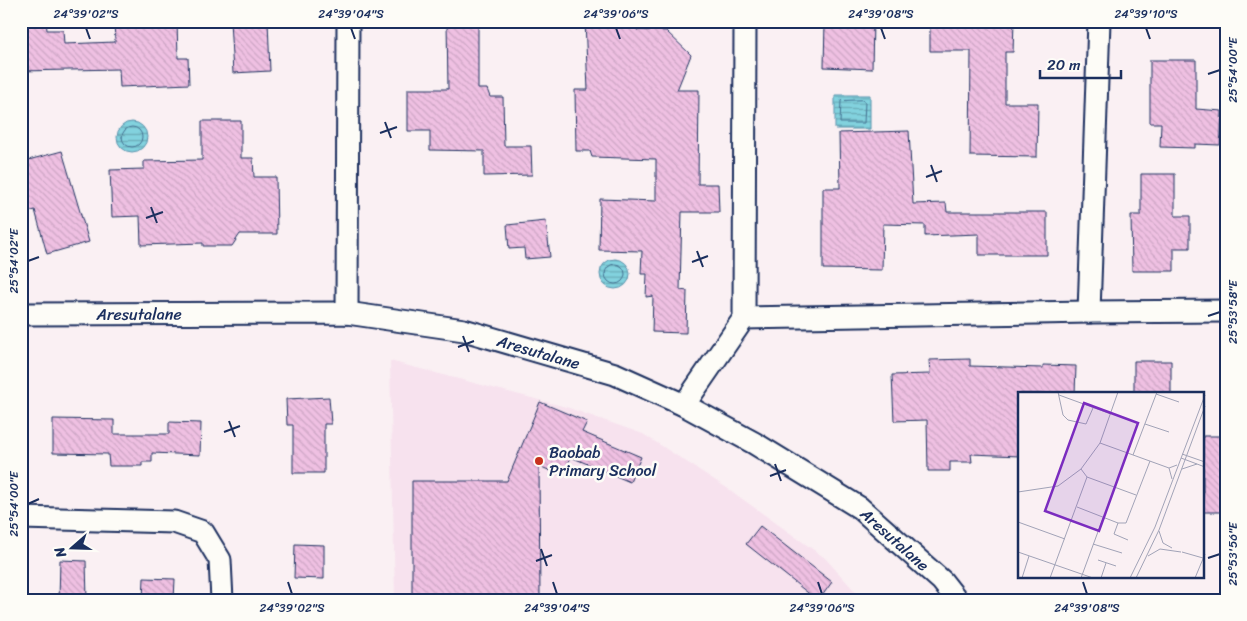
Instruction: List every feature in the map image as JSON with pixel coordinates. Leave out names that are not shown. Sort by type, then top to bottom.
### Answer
[{"type":"street","points":[[347,313],[348,21]]},
{"type":"street","points":[[684,405],[744,318],[745,21]]},
{"type":"street","points":[[1089,312],[1099,21]]},
{"type":"street","points":[[744,318],[1226,311]]},
{"type":"street","name":"Aresutalane","points":[[21,314],[347,313],[464,330],[615,374],[684,405],[754,442],[860,508],[942,581],[957,600]]},
{"type":"street","points":[[21,518],[174,522],[203,532],[220,560],[222,600]]},
{"type":"shaded area","name":"Baobab Primary School","points":[[390,361],[566,407],[643,434],[727,488],[825,558],[863,600],[395,600]]},
{"type":"water","points":[[835,95],[870,95],[870,129],[835,129]]},
{"type":"water","points":[[132,122],[143,126],[147,137],[143,148],[132,152],[121,148],[117,137],[121,126]]},
{"type":"water","points":[[615,259],[626,263],[630,274],[626,285],[615,289],[604,285],[600,274],[604,263]]},
{"type":"building","points":[[21,21],[46,21],[47,30],[63,30],[64,44],[115,42],[114,21],[177,21],[178,58],[188,58],[189,84],[120,87],[119,69],[21,71]]},
{"type":"building","points":[[230,21],[268,21],[270,71],[233,73]]},
{"type":"building","points":[[447,21],[478,21],[478,89],[487,89],[490,97],[503,97],[504,146],[531,146],[532,175],[484,176],[484,151],[430,150],[430,131],[408,131],[408,89],[448,89]]},
{"type":"building","points":[[585,21],[638,21],[637,30],[666,31],[691,55],[677,90],[699,90],[698,184],[718,184],[719,212],[682,212],[680,290],[687,291],[686,333],[652,332],[653,296],[646,297],[647,274],[641,274],[642,251],[599,250],[600,199],[656,201],[656,159],[592,157],[590,151],[576,151],[575,90],[588,90]]},
{"type":"building","points":[[825,21],[873,21],[872,69],[824,67]]},
{"type":"building","points":[[930,21],[1014,21],[1013,52],[1005,52],[1005,103],[1038,103],[1037,157],[970,156],[971,51],[930,51]]},
{"type":"building","points":[[1150,60],[1196,60],[1196,109],[1222,111],[1220,145],[1195,144],[1195,148],[1160,147],[1161,123],[1150,123]]},
{"type":"building","points":[[202,121],[241,121],[241,158],[253,158],[254,177],[276,177],[277,234],[240,234],[232,246],[203,246],[203,243],[141,245],[140,216],[112,217],[110,170],[144,169],[144,161],[202,160]]},
{"type":"building","points":[[909,131],[913,204],[946,203],[947,212],[1047,212],[1047,255],[979,255],[979,234],[925,236],[925,225],[883,224],[882,270],[823,269],[823,188],[840,188],[839,133]]},
{"type":"building","points":[[62,151],[89,242],[47,254],[35,210],[21,214],[21,162]]},
{"type":"building","points":[[1141,174],[1175,174],[1175,216],[1190,216],[1190,248],[1174,248],[1174,271],[1132,271],[1131,215],[1141,215]]},
{"type":"building","points":[[546,221],[550,257],[525,259],[524,248],[509,249],[507,225]]},
{"type":"building","points":[[970,359],[970,366],[1043,368],[1043,365],[1076,366],[1075,392],[1018,392],[1018,456],[971,454],[972,462],[950,462],[950,471],[928,471],[927,420],[894,421],[892,375],[930,374],[929,360]]},
{"type":"building","points":[[1134,361],[1171,361],[1171,392],[1134,392]]},
{"type":"building","points":[[329,397],[331,424],[324,424],[324,473],[293,473],[293,425],[287,425],[286,399]]},
{"type":"building","points":[[540,402],[587,422],[582,432],[641,457],[630,482],[571,457],[563,476],[539,466],[540,600],[412,600],[412,481],[507,481]]},
{"type":"building","points":[[53,419],[114,420],[114,434],[169,434],[169,422],[201,423],[200,455],[152,453],[152,462],[142,462],[142,466],[109,466],[108,454],[53,453]]},
{"type":"building","points":[[1204,436],[1226,436],[1226,512],[1204,512]]},
{"type":"building","points":[[760,526],[832,582],[819,600],[746,544]]},
{"type":"building","points":[[295,544],[324,545],[324,579],[294,578]]},
{"type":"building","points":[[60,560],[86,561],[87,600],[59,600]]},
{"type":"building","points":[[144,578],[175,579],[174,600],[143,600]]},
{"type":"place","name":"Baobab Primary School","points":[[539,461]]}]
